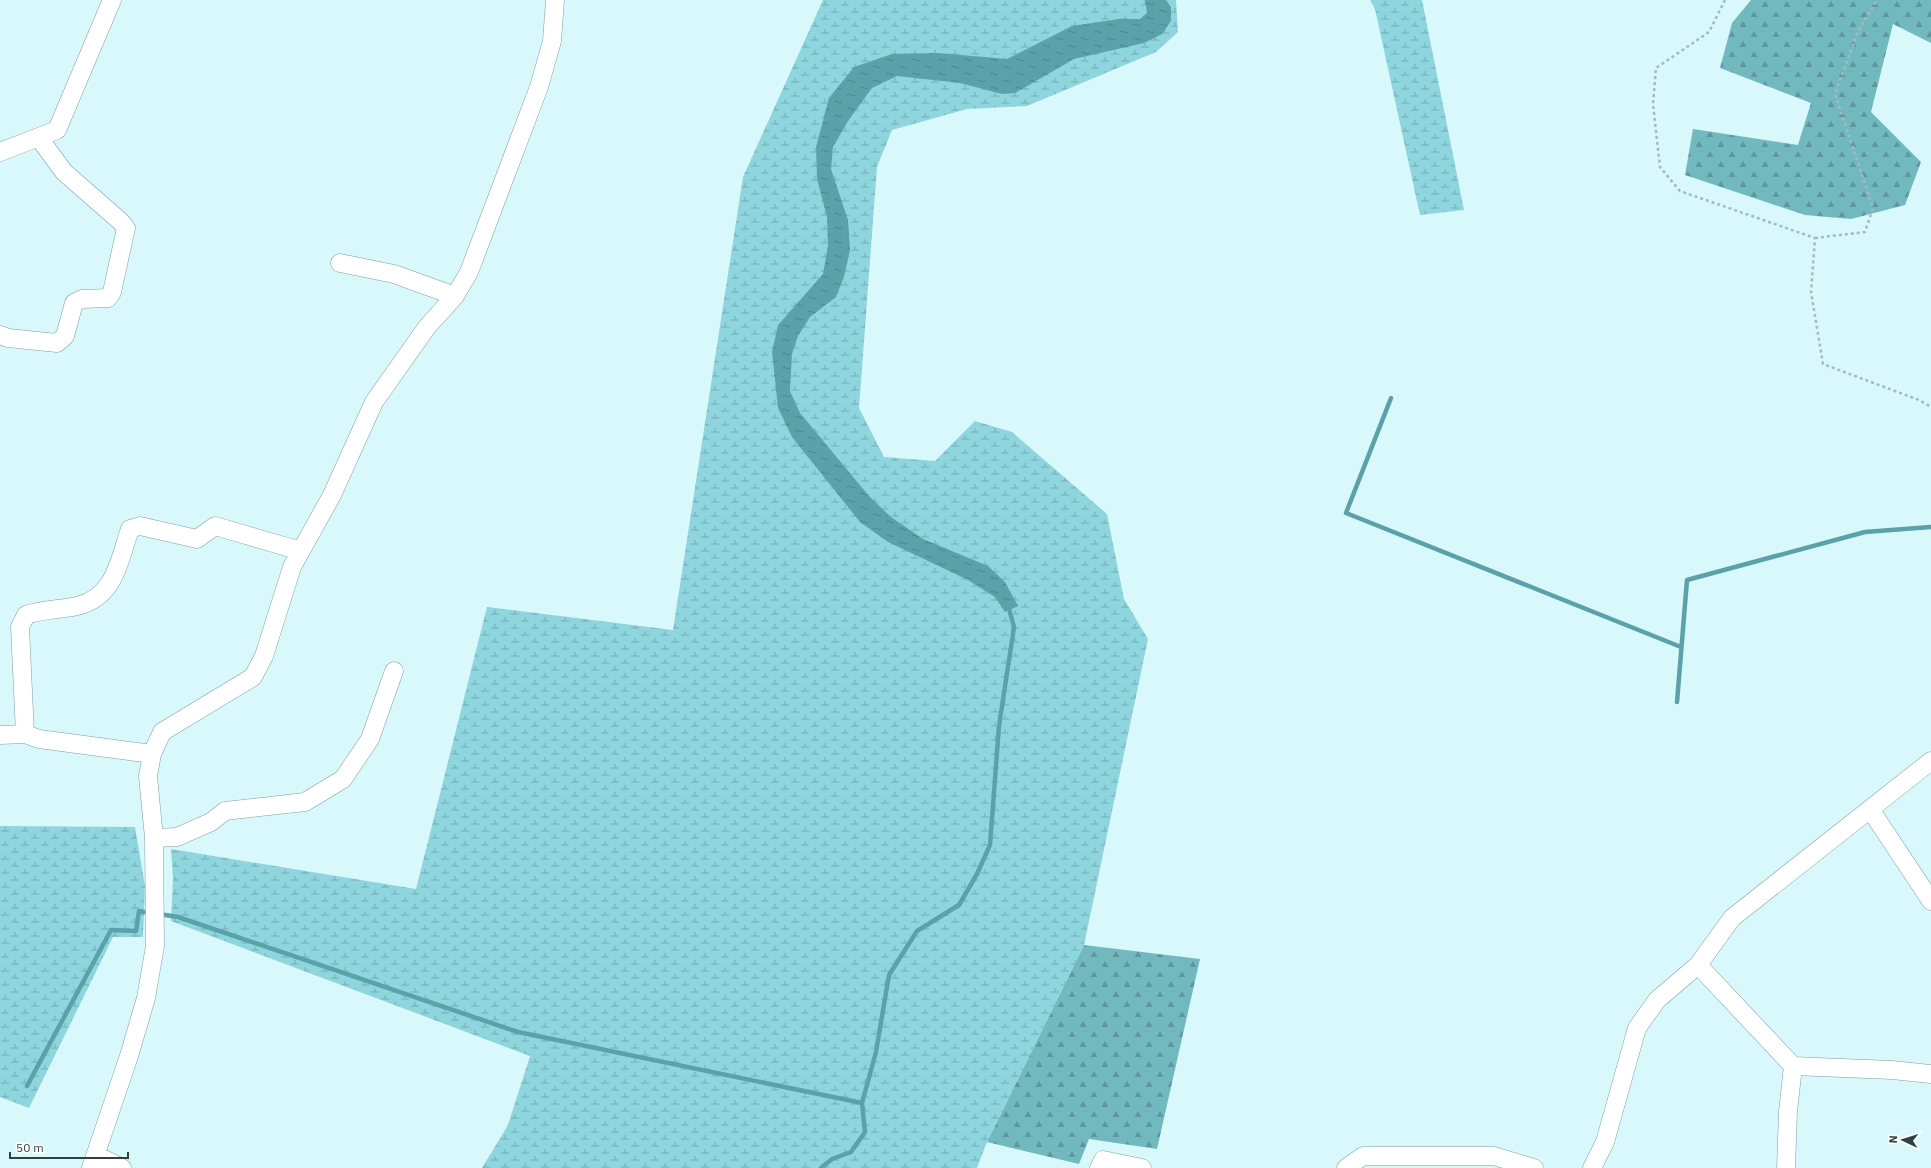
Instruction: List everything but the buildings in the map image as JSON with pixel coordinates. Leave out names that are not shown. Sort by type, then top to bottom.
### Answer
[{"type":"street","points":[[0,152],[57,130],[112,0]]},
{"type":"street","points":[[122,1168],[93,1161],[129,1056],[146,998],[155,946],[154,844],[148,776],[152,754],[162,732],[253,677],[264,656],[292,566],[332,495],[374,402],[427,327],[455,296],[469,272],[539,87],[552,41],[555,0]]},
{"type":"street","points":[[0,335],[15,339],[57,343],[64,336],[74,303],[82,299],[108,298],[112,292],[125,237],[126,228],[120,221],[64,172],[39,138]]},
{"type":"street","points":[[340,263],[394,274],[455,296]]},
{"type":"street","points":[[25,734],[20,627],[26,615],[34,612],[78,606],[96,600],[113,581],[130,529],[140,526],[197,539],[215,526],[301,551]]},
{"type":"street","points":[[154,844],[177,837],[211,822],[225,811],[305,802],[343,779],[370,739],[394,671]]},
{"type":"street","points":[[0,735],[25,734],[39,739],[152,754]]},
{"type":"street","points":[[1592,1168],[1605,1142],[1637,1028],[1657,1000],[1698,965],[1732,918],[1931,761]]},
{"type":"street","points":[[1870,809],[1931,901]]},
{"type":"street","points":[[1698,965],[1793,1066],[1892,1070],[1931,1074]]},
{"type":"street","points":[[1786,1168],[1788,1112],[1793,1066]]},
{"type":"street","points":[[1346,1168],[1363,1156],[1494,1156],[1534,1168]]},
{"type":"street","points":[[1099,1168],[1103,1160],[1142,1168]]},
{"type":"path","points":[[1725,0],[1709,32],[1656,68],[1653,104],[1660,167],[1680,191],[1815,238],[1865,232],[1873,208],[1835,94],[1858,31],[1877,0]]},
{"type":"path","points":[[1815,238],[1811,292],[1823,364],[1919,400],[1931,407]]},
{"type":"green space","points":[[823,0],[1176,0],[1178,32],[1156,52],[1027,106],[967,109],[892,130],[877,167],[859,408],[884,457],[935,461],[975,421],[1012,432],[1107,514],[1124,599],[1148,639],[1084,945],[987,1142],[977,1168],[482,1168],[508,1125],[530,1056],[171,921],[173,878],[171,849],[416,889],[487,607],[673,630],[743,177]]},
{"type":"green space","points":[[1370,0],[1422,0],[1464,210],[1420,215],[1375,9]]},
{"type":"green space","points":[[1751,0],[1931,0],[1931,43],[1893,24],[1871,112],[1921,162],[1905,205],[1851,219],[1805,215],[1685,175],[1693,129],[1798,145],[1811,103],[1720,68],[1732,23]]},
{"type":"green space","points":[[0,826],[135,827],[145,886],[143,937],[113,937],[29,1108],[0,1097]]},
{"type":"green space","points":[[1084,945],[1200,959],[1157,1149],[1089,1139],[1079,1164],[987,1142]]},
{"type":"water","points":[[1145,0],[1166,0],[1171,7],[1171,21],[1162,34],[1144,43],[1074,59],[1015,93],[1002,94],[960,83],[897,76],[872,88],[848,121],[833,147],[831,169],[848,220],[850,250],[844,277],[836,297],[810,317],[798,336],[792,354],[790,391],[800,413],[869,496],[891,517],[923,539],[988,566],[1005,582],[1018,606],[1005,612],[995,597],[968,580],[888,542],[860,522],[792,437],[778,408],[772,352],[778,325],[823,274],[828,246],[827,217],[817,179],[816,147],[829,98],[854,67],[892,54],[938,53],[1007,59],[1072,26],[1119,19],[1140,19],[1147,13]]},
{"type":"waterway","points":[[1391,398],[1346,513],[1681,647]]},
{"type":"waterway","points":[[1677,702],[1687,580],[1865,532],[1931,527]]},
{"type":"waterway","points":[[821,1168],[832,1159],[851,1152],[865,1132],[862,1103],[876,1052],[889,975],[917,931],[959,905],[977,874],[990,845],[999,726],[1014,627],[1008,605]]},
{"type":"waterway","points":[[27,1086],[111,930],[136,931],[139,911],[150,913]]},
{"type":"waterway","points":[[159,914],[178,917],[518,1032],[862,1103]]}]
